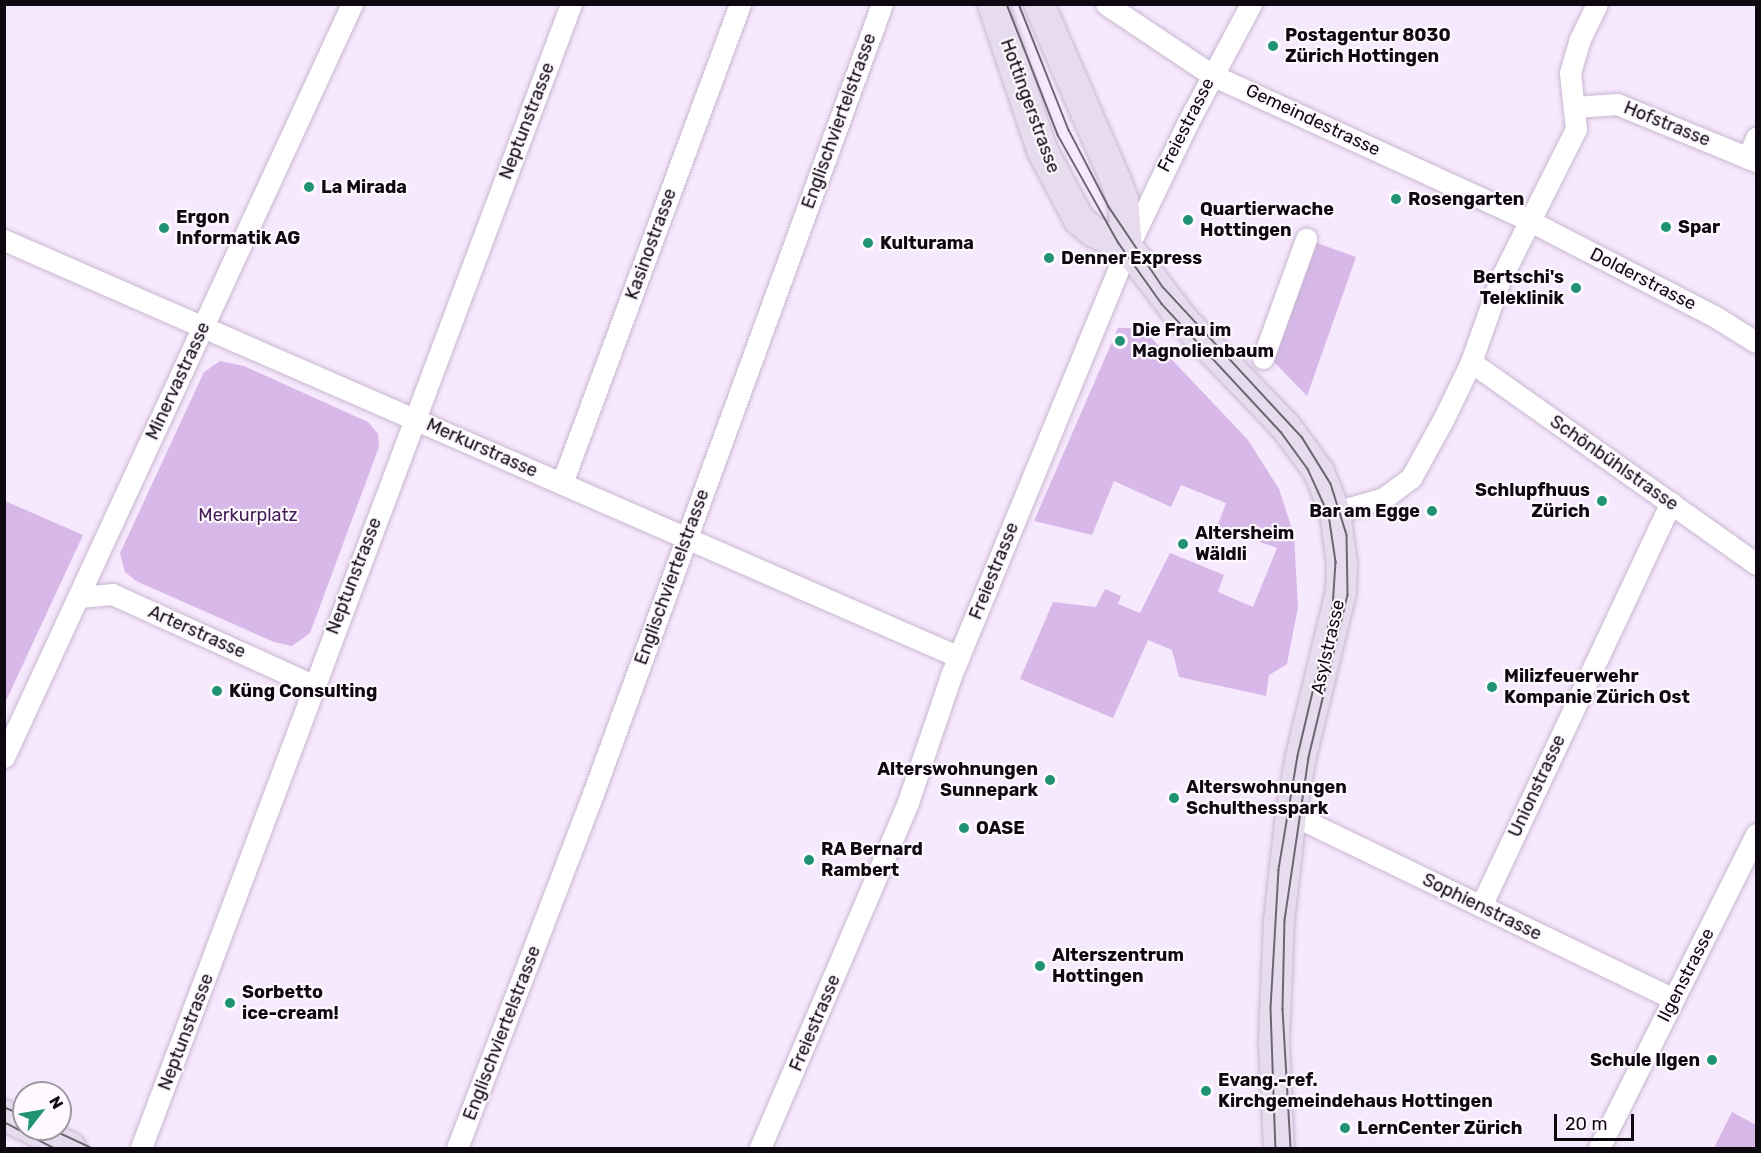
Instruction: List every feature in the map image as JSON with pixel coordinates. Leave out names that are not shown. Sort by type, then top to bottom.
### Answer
[{"type":"main road","name":"Hottingerstrasse","points":[[993,4],[1042,150],[1068,203],[1094,232],[1127,247],[1184,321],[1307,453],[1335,512]]},
{"type":"main road","points":[[1039,4],[1123,200],[1127,247]]},
{"type":"main road","name":"Asylstrasse","points":[[1279,1149],[1274,1042],[1279,921],[1290,814],[1341,592],[1342,564],[1335,512]]},
{"type":"main road","points":[[55,1141],[71,1149]]},
{"type":"street","name":"Minervastrasse","points":[[4,757],[352,4]]},
{"type":"street","name":"Neptunstrasse","points":[[141,1149],[232,909],[313,685],[571,4]]},
{"type":"street","name":"Kasinostrasse","points":[[562,483],[740,4]]},
{"type":"street","name":"Englischviertelstrasse","points":[[457,1149],[686,539],[882,4]]},
{"type":"street","name":"Gemeindestrasse","points":[[1106,4],[1212,75],[1528,220]]},
{"type":"street","name":"Freiestrasse","points":[[760,1149],[908,802],[959,657],[1127,247],[1188,122],[1251,4]]},
{"type":"street","points":[[1335,512],[1384,498],[1411,478],[1471,362],[1500,280],[1575,129],[1572,66],[1597,4]]},
{"type":"street","name":"Hofstrasse","points":[[1575,106],[1617,104],[1753,159]]},
{"type":"street","points":[[1753,159],[1756,138]]},
{"type":"street","name":"Dolderstrasse","points":[[1528,220],[1714,316],[1756,342]]},
{"type":"street","name":"Merkurstrasse","points":[[4,240],[959,657]]},
{"type":"street","points":[[1263,358],[1306,240]]},
{"type":"street","name":"Schönbühlstrasse","points":[[1471,362],[1756,564]]},
{"type":"street","name":"Unionstrasse","points":[[1481,906],[1671,503]]},
{"type":"street","name":"Arterstrasse","points":[[79,597],[112,594],[313,685]]},
{"type":"street","name":"Sophienstrasse","points":[[1290,814],[1673,999]]},
{"type":"street","name":"Ilgenstrasse","points":[[1599,1149],[1756,834]]},
{"type":"green space","points":[[1314,242],[1356,257],[1307,396],[1270,358]]},
{"type":"green space","points":[[1118,328],[1142,328],[1248,440],[1279,489],[1294,535],[1298,607],[1287,664],[1269,675],[1266,696],[1179,677],[1172,650],[1148,640],[1113,718],[1020,679],[1053,602],[1096,607],[1105,589],[1121,596],[1118,604],[1140,613],[1170,553],[1224,575],[1218,592],[1253,607],[1277,548],[1217,527],[1226,503],[1181,485],[1171,507],[1114,481],[1092,535],[1034,521]]},
{"type":"green space","name":"Merkurplatz","points":[[220,361],[244,366],[368,422],[378,434],[379,447],[310,633],[292,646],[274,642],[136,581],[125,572],[120,553],[204,372]]},
{"type":"green space","points":[[5,501],[83,535],[5,703]]},
{"type":"green space","points":[[1732,1112],[1756,1125],[1756,1148],[1714,1148]]},
{"type":"tram line","points":[[1007,4],[1058,135],[1118,242],[1162,304],[1281,432],[1308,469],[1329,515],[1336,562],[1333,608],[1298,756],[1279,870],[1271,1008],[1276,1148]]},
{"type":"tram line","points":[[1019,4],[1069,130],[1109,207],[1163,287],[1302,437],[1331,484],[1347,535],[1348,595],[1309,758],[1285,920],[1283,1009],[1291,1148]]},
{"type":"tram line","points":[[4,1107],[12,1111]]},
{"type":"tram line","points":[[4,1122],[54,1148]]},
{"type":"tram line","points":[[72,1139],[92,1148]]},
{"type":"place","name":"Postagentur 8030 Zürich Hottingen","points":[[1273,46]]},
{"type":"place","name":"La Mirada","points":[[309,187]]},
{"type":"place","name":"Rosengarten","points":[[1396,199]]},
{"type":"place","name":"Quartierwache Hottingen","points":[[1188,220]]},
{"type":"place","name":"Spar","points":[[1666,227]]},
{"type":"place","name":"Ergon Informatik AG","points":[[164,228]]},
{"type":"place","name":"Kulturama","points":[[868,243]]},
{"type":"place","name":"Denner Express","points":[[1049,258]]},
{"type":"place","name":"Bertschi's Teleklinik","points":[[1576,288]]},
{"type":"place","name":"Die Frau im Magnolienbaum","points":[[1120,341]]},
{"type":"place","name":"Schlupfhuus Zürich","points":[[1602,501]]},
{"type":"place","name":"Bar am Egge","points":[[1432,511]]},
{"type":"place","name":"Altersheim Wäldli","points":[[1183,544]]},
{"type":"place","name":"Milizfeuerwehr Kompanie Zürich Ost","points":[[1492,687]]},
{"type":"place","name":"Küng Consulting","points":[[217,691]]},
{"type":"place","name":"Alterswohnungen Sunnepark","points":[[1050,780]]},
{"type":"place","name":"Alterswohnungen Schulthesspark","points":[[1174,798]]},
{"type":"place","name":"OASE","points":[[964,828]]},
{"type":"place","name":"RA Bernard Rambert","points":[[809,860]]},
{"type":"place","name":"Alterszentrum Hottingen","points":[[1040,966]]},
{"type":"place","name":"Sorbetto ice-cream!","points":[[230,1003]]},
{"type":"place","name":"Schule Ilgen","points":[[1712,1060]]},
{"type":"place","name":"Evang.-ref. Kirchgemeindehaus Hottingen","points":[[1206,1091]]},
{"type":"place","name":"LernCenter Zürich","points":[[1345,1128]]}]
